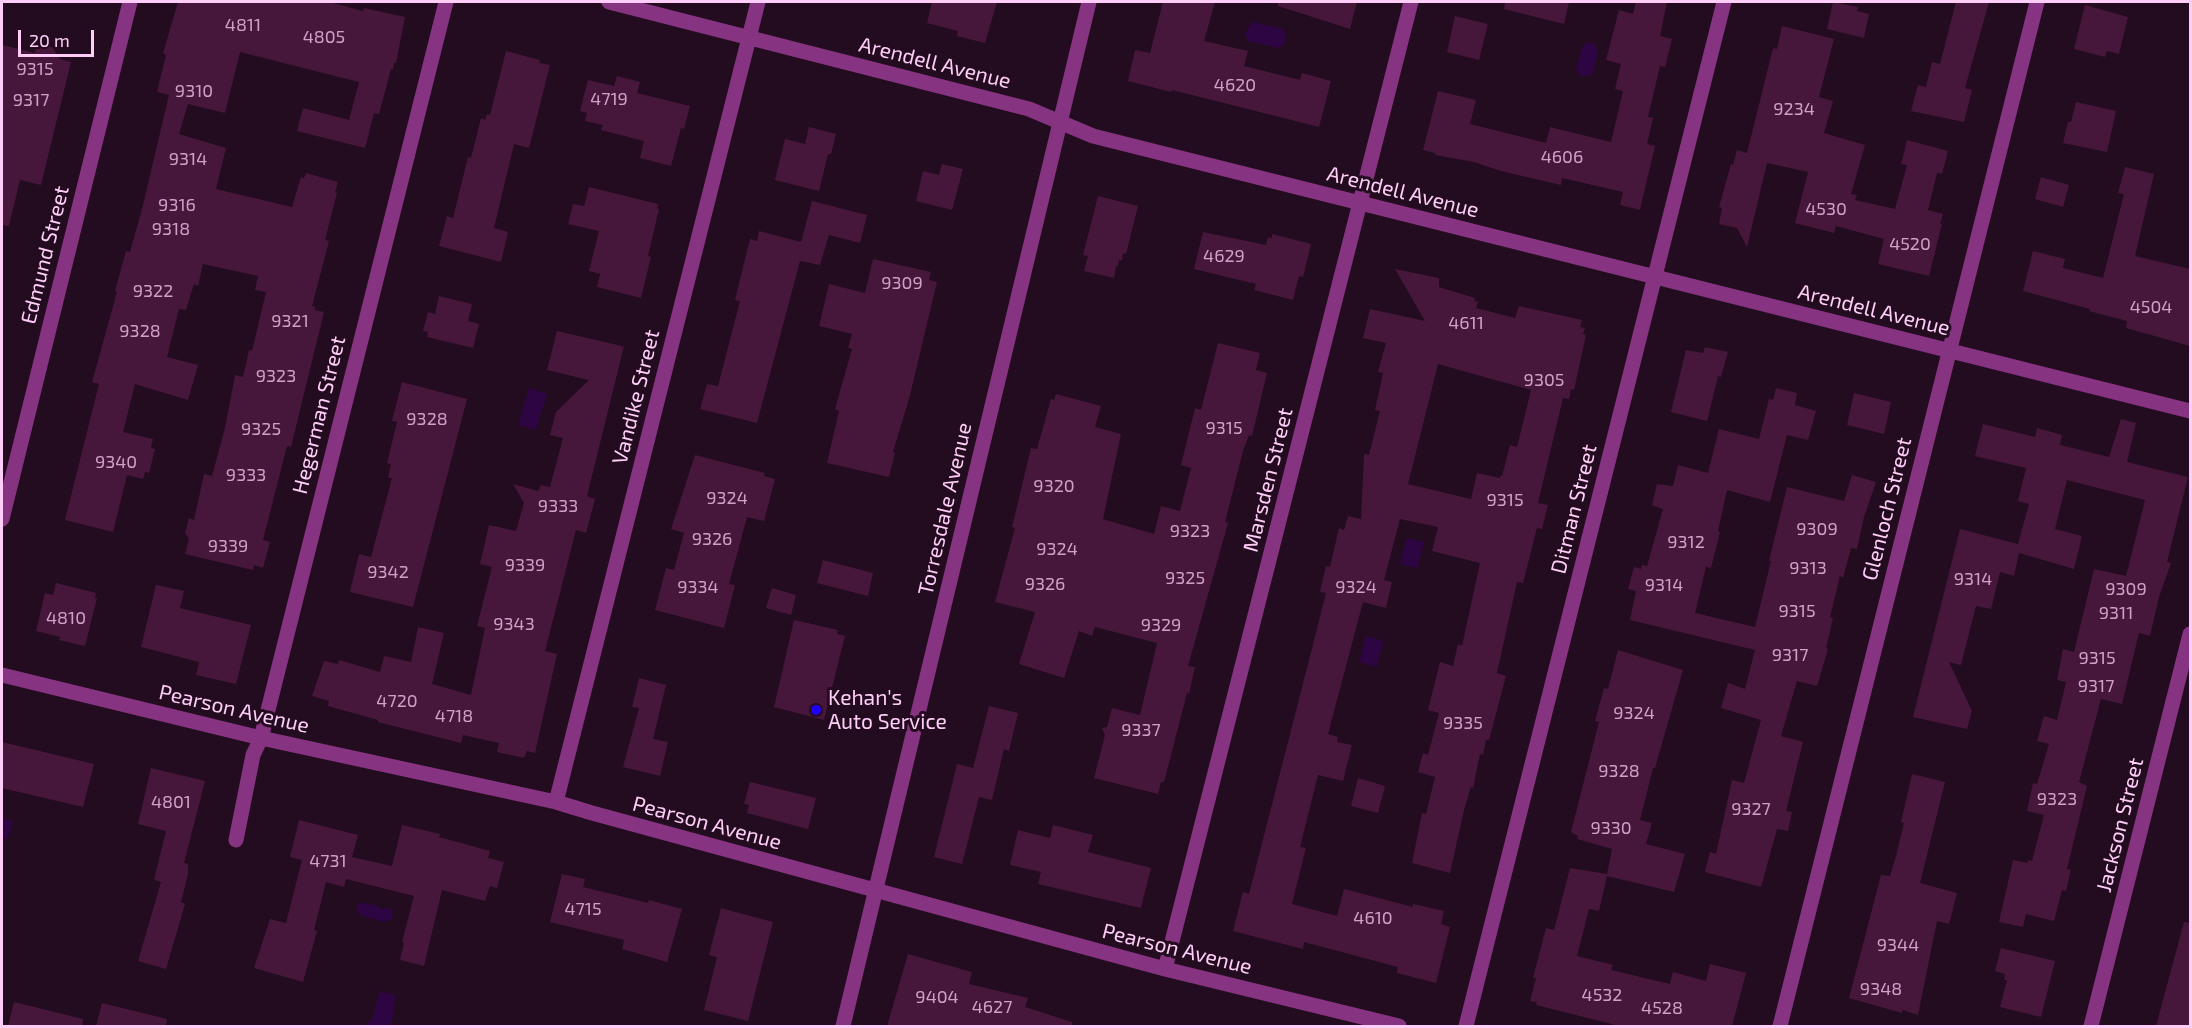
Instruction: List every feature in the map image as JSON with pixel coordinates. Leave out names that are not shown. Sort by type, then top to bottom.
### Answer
[{"type":"street","name":"Edmund Street","points":[[2,519],[130,2]]},
{"type":"street","name":"Hegerman Street","points":[[236,840],[253,755],[261,738],[446,2]]},
{"type":"street","name":"Arendell Avenue","points":[[609,2],[1029,109],[1093,136],[2190,411]]},
{"type":"street","name":"Vandike Street","points":[[556,802],[758,2]]},
{"type":"street","name":"Torresdale Avenue","points":[[843,1026],[1089,2]]},
{"type":"street","name":"Marsden Street","points":[[1165,969],[1411,2]]},
{"type":"street","name":"Ditman Street","points":[[1467,1026],[1724,2]]},
{"type":"street","name":"Glenloch Street","points":[[1780,1026],[2037,2]]},
{"type":"street","name":"Jackson Street","points":[[2091,1026],[2190,634]]},
{"type":"street","name":"Pearson Avenue","points":[[2,675],[261,738],[556,802],[1165,969],[1399,1026]]},
{"type":"shaded area","points":[[1252,22],[1283,29],[1286,36],[1284,45],[1278,48],[1248,41],[1245,34]]},
{"type":"shaded area","points":[[1588,42],[1595,44],[1598,52],[1593,72],[1582,77],[1576,69],[1582,47]]},
{"type":"shaded area","points":[[529,388],[547,394],[536,430],[518,425]]},
{"type":"shaded area","points":[[1407,538],[1424,542],[1417,568],[1400,564]]},
{"type":"shaded area","points":[[1366,636],[1383,641],[1377,667],[1359,662]]},
{"type":"shaded area","points":[[2,818],[13,821],[8,839],[2,838]]},
{"type":"shaded area","points":[[361,902],[374,904],[381,909],[389,908],[392,910],[393,918],[384,922],[362,916],[357,911],[357,906]]},
{"type":"shaded area","points":[[380,991],[395,995],[390,1026],[366,1026],[372,1019]]},
{"type":"building","points":[[178,2],[329,2],[363,11],[364,8],[405,17],[396,63],[394,63],[393,70],[391,69],[379,114],[374,113],[365,148],[297,131],[303,108],[349,120],[359,82],[240,52],[225,113],[188,104],[179,134],[226,148],[216,189],[292,207],[301,177],[304,178],[306,173],[338,182],[325,240],[329,241],[312,306],[315,310],[324,312],[291,447],[287,446],[263,540],[270,542],[263,568],[254,565],[253,570],[185,554],[189,539],[185,533],[189,518],[194,520],[204,474],[212,476],[225,428],[235,375],[243,377],[249,350],[252,351],[266,292],[255,290],[258,276],[203,264],[198,286],[194,284],[186,310],[179,309],[167,357],[198,365],[188,400],[135,384],[123,432],[153,439],[151,448],[155,449],[149,473],[145,472],[143,479],[127,475],[113,532],[65,520],[99,384],[92,382],[126,251],[130,252],[142,209],[169,95],[157,92],[166,55],[163,53]]},
{"type":"building","points":[[932,2],[997,2],[985,43],[957,36],[958,31],[927,23]]},
{"type":"building","points":[[1163,2],[1215,2],[1204,41],[1248,51],[1244,66],[1300,80],[1302,73],[1331,81],[1319,127],[1128,81],[1135,50],[1150,53]]},
{"type":"building","points":[[1278,2],[1357,2],[1350,29],[1278,6]]},
{"type":"building","points":[[1505,2],[1569,2],[1564,24],[1504,9]]},
{"type":"building","points":[[1636,2],[1667,2],[1660,36],[1672,39],[1665,67],[1660,66],[1648,117],[1653,118],[1647,144],[1655,146],[1640,210],[1620,205],[1623,192],[1562,178],[1561,185],[1501,171],[1474,162],[1435,155],[1435,153],[1423,150],[1438,91],[1476,100],[1470,124],[1546,143],[1550,127],[1611,142],[1623,91],[1615,89],[1621,64],[1606,60],[1619,10],[1633,14]]},
{"type":"building","points":[[1833,2],[1858,7],[1857,11],[1869,14],[1864,38],[1827,29]]},
{"type":"building","points":[[1956,2],[1989,2],[1965,88],[1972,90],[1964,122],[1911,111],[1918,85],[1926,87],[1932,62],[1940,64]]},
{"type":"building","points":[[2085,5],[2128,17],[2119,54],[2107,51],[2105,57],[2074,49]]},
{"type":"building","points":[[1455,16],[1488,24],[1479,60],[1447,52]]},
{"type":"building","points":[[1782,26],[1834,39],[1819,97],[1833,101],[1824,133],[1865,145],[1851,194],[1857,195],[1855,200],[1895,209],[1907,165],[1901,164],[1907,140],[1948,151],[1942,174],[1937,173],[1928,210],[1943,214],[1929,276],[1878,264],[1884,239],[1836,226],[1834,233],[1795,223],[1808,172],[1767,163],[1747,247],[1737,228],[1719,224],[1722,208],[1719,207],[1731,164],[1733,165],[1737,150],[1747,153],[1773,48],[1777,49]]},
{"type":"building","points":[[37,44],[52,47],[60,59],[71,62],[41,185],[20,180],[9,226],[2,225],[2,45],[35,53]]},
{"type":"building","points":[[506,51],[550,65],[529,148],[514,144],[494,228],[508,232],[501,262],[439,246],[447,216],[453,218],[468,157],[471,158],[481,118],[485,120],[487,114],[490,115]]},
{"type":"building","points":[[617,76],[640,82],[637,93],[690,106],[684,129],[681,128],[671,166],[640,158],[644,141],[601,130],[603,125],[585,121],[587,113],[580,111],[588,80],[614,86]]},
{"type":"building","points":[[2076,102],[2116,111],[2107,152],[2063,143]]},
{"type":"building","points":[[809,127],[836,134],[831,154],[828,154],[819,191],[775,180],[785,139],[805,144]]},
{"type":"building","points":[[942,164],[963,169],[952,210],[916,201],[923,171],[939,175]]},
{"type":"building","points":[[2125,167],[2154,174],[2135,256],[2190,269],[2190,346],[2126,328],[2127,321],[2023,291],[2033,251],[2065,259],[2063,268],[2103,278],[2124,194],[2118,193]]},
{"type":"building","points":[[2041,177],[2069,185],[2063,207],[2035,199]]},
{"type":"building","points":[[589,187],[658,204],[659,209],[648,256],[651,257],[641,298],[597,287],[600,274],[589,271],[599,231],[568,224],[573,204],[584,206]]},
{"type":"building","points":[[1098,196],[1138,206],[1126,254],[1123,253],[1122,261],[1119,260],[1116,266],[1114,278],[1084,271],[1088,256],[1083,255]]},
{"type":"building","points":[[812,201],[867,215],[860,243],[829,235],[820,265],[800,261],[757,423],[700,409],[707,384],[718,386],[740,301],[735,300],[750,239],[757,241],[759,231],[801,242]]},
{"type":"building","points":[[1203,232],[1266,245],[1268,237],[1272,238],[1272,234],[1311,244],[1303,277],[1299,276],[1293,300],[1254,290],[1256,284],[1194,269]]},
{"type":"building","points":[[873,259],[931,272],[929,280],[937,282],[909,399],[893,452],[895,453],[889,477],[827,463],[839,411],[835,409],[852,349],[848,348],[852,334],[819,326],[829,284],[865,293]]},
{"type":"building","points":[[1395,269],[1439,278],[1439,287],[1475,298],[1474,301],[1478,302],[1476,308],[1515,318],[1519,306],[1582,320],[1580,327],[1585,328],[1583,334],[1586,335],[1574,390],[1571,389],[1569,399],[1563,398],[1538,503],[1548,505],[1542,529],[1537,528],[1523,583],[1517,582],[1497,673],[1506,676],[1489,740],[1486,740],[1483,755],[1480,754],[1473,788],[1471,787],[1464,810],[1450,873],[1412,863],[1422,813],[1426,814],[1435,777],[1418,772],[1423,753],[1428,755],[1439,713],[1428,710],[1440,662],[1453,666],[1458,644],[1462,646],[1480,563],[1432,551],[1438,527],[1400,519],[1384,580],[1392,582],[1386,608],[1363,602],[1328,734],[1338,737],[1337,742],[1352,745],[1343,781],[1318,775],[1300,847],[1306,848],[1292,904],[1337,916],[1344,889],[1413,907],[1413,904],[1444,911],[1441,924],[1450,927],[1436,983],[1397,973],[1398,967],[1304,942],[1303,949],[1233,931],[1243,892],[1249,894],[1307,668],[1326,593],[1320,592],[1326,566],[1330,567],[1339,528],[1344,530],[1348,516],[1361,519],[1364,454],[1369,455],[1380,411],[1375,410],[1383,373],[1378,372],[1386,343],[1363,338],[1370,309],[1425,321]],"holes":[[[1438,364],[1531,390],[1517,447],[1510,445],[1500,478],[1477,473],[1471,499],[1408,484]]]},
{"type":"building","points":[[439,296],[472,304],[468,321],[479,324],[473,348],[427,337],[428,332],[423,331],[428,312],[435,314]]},
{"type":"building","points":[[557,331],[622,346],[621,348],[624,346],[587,496],[595,499],[586,533],[576,530],[545,651],[557,654],[535,753],[527,751],[524,758],[497,752],[499,743],[463,735],[461,743],[378,722],[378,720],[328,706],[329,701],[312,696],[324,661],[338,664],[339,660],[380,672],[384,656],[411,662],[418,627],[444,633],[432,684],[471,695],[485,628],[477,626],[492,567],[480,564],[489,525],[516,531],[524,503],[513,484],[538,491],[541,485],[550,487],[563,438],[550,435],[556,412],[589,380],[547,370]]},
{"type":"building","points":[[1218,343],[1260,353],[1256,370],[1267,373],[1252,436],[1249,435],[1243,451],[1225,522],[1228,523],[1188,666],[1195,667],[1189,694],[1187,693],[1164,782],[1161,782],[1158,794],[1094,778],[1105,735],[1102,728],[1107,727],[1112,708],[1140,715],[1157,643],[1095,627],[1092,636],[1079,631],[1064,678],[1019,664],[1035,612],[995,602],[1015,528],[1012,527],[1031,448],[1037,449],[1051,399],[1054,400],[1056,394],[1101,406],[1095,427],[1121,434],[1103,519],[1154,534],[1161,506],[1180,511],[1191,468],[1181,465],[1195,408],[1201,410]]},
{"type":"building","points":[[1705,347],[1728,352],[1721,377],[1718,376],[1707,421],[1671,412],[1686,350],[1703,353]]},
{"type":"building","points":[[402,382],[467,399],[413,607],[350,592],[359,554],[371,557],[392,478],[388,478],[391,464],[387,463],[397,422],[392,421]]},
{"type":"building","points":[[1776,388],[1797,393],[1795,405],[1816,411],[1808,440],[1787,435],[1770,502],[1727,490],[1711,568],[1706,567],[1695,613],[1755,627],[1787,487],[1844,501],[1852,475],[1876,482],[1864,517],[1857,549],[1851,548],[1843,578],[1840,576],[1830,617],[1833,618],[1826,648],[1828,649],[1817,686],[1797,681],[1781,736],[1803,742],[1786,811],[1792,812],[1788,831],[1777,829],[1761,887],[1705,872],[1710,852],[1716,854],[1732,780],[1744,783],[1761,720],[1721,708],[1728,683],[1745,689],[1755,650],[1630,620],[1636,591],[1628,589],[1634,567],[1641,569],[1642,565],[1647,566],[1663,509],[1652,505],[1657,484],[1673,486],[1678,465],[1708,473],[1719,429],[1759,439],[1769,399],[1773,400]]},
{"type":"building","points":[[1854,393],[1891,402],[1884,434],[1847,425]]},
{"type":"building","points":[[2121,419],[2136,423],[2127,462],[2188,477],[2167,562],[2171,563],[2159,597],[2150,636],[2139,633],[2122,704],[2101,699],[2079,782],[2087,786],[2067,869],[2071,870],[2066,891],[2062,890],[2054,921],[2026,914],[2023,927],[1999,922],[2013,860],[2028,863],[2028,860],[2032,861],[2044,815],[2027,811],[2033,783],[2037,784],[2049,744],[2037,741],[2044,716],[2057,720],[2066,682],[2057,680],[2063,649],[2074,652],[2094,569],[2126,576],[2145,500],[2067,480],[2055,529],[2082,536],[2074,569],[2019,553],[2014,576],[2000,572],[1991,609],[1976,606],[1961,665],[1949,662],[1972,711],[1967,729],[1913,717],[1960,529],[2018,544],[2029,504],[2018,501],[2026,468],[1975,456],[1983,424],[2035,437],[2037,428],[2062,435],[2060,445],[2109,457]]},
{"type":"building","points":[[695,455],[765,473],[764,476],[775,479],[764,521],[747,517],[729,584],[735,585],[724,628],[655,610],[666,568],[674,570],[684,533],[671,529]]},
{"type":"building","points":[[823,560],[873,573],[868,596],[817,583]]},
{"type":"building","points":[[56,583],[96,593],[95,598],[97,598],[85,646],[59,640],[60,637],[36,631],[45,593],[53,595]]},
{"type":"building","points":[[156,585],[184,591],[180,608],[251,625],[236,684],[196,675],[199,662],[141,647]]},
{"type":"building","points":[[772,588],[796,595],[791,615],[766,608]]},
{"type":"building","points":[[794,620],[838,630],[837,634],[845,636],[824,720],[774,707]]},
{"type":"building","points":[[1618,650],[1683,670],[1655,768],[1653,768],[1640,820],[1652,823],[1646,844],[1685,854],[1674,892],[1607,876],[1599,911],[1589,909],[1577,956],[1613,965],[1611,970],[1670,984],[1673,972],[1706,981],[1710,964],[1746,973],[1732,1026],[1619,1026],[1536,1005],[1537,1002],[1530,1001],[1536,978],[1533,978],[1546,928],[1554,930],[1570,868],[1607,874],[1612,849],[1577,839],[1578,836],[1571,832],[1599,722],[1595,721],[1604,688],[1608,689]]},
{"type":"building","points":[[639,678],[666,685],[653,739],[668,742],[660,776],[623,767],[639,708],[632,707]]},
{"type":"building","points":[[989,706],[1018,713],[1009,751],[1004,749],[992,800],[979,797],[962,864],[934,857],[957,764],[973,768]]},
{"type":"building","points":[[2,742],[94,764],[83,807],[2,788]]},
{"type":"building","points":[[151,768],[205,781],[184,863],[188,864],[188,874],[181,902],[185,904],[166,969],[138,961],[161,882],[154,880],[166,831],[138,824]]},
{"type":"building","points":[[1912,774],[1945,782],[1920,883],[1957,893],[1949,924],[1937,921],[1918,1015],[1903,1010],[1902,1013],[1849,998],[1881,875],[1890,876],[1896,856]]},
{"type":"building","points":[[1358,778],[1385,786],[1378,813],[1351,806]]},
{"type":"building","points":[[750,782],[816,798],[808,829],[747,813],[749,805],[744,804]]},
{"type":"building","points":[[299,820],[358,835],[352,857],[392,866],[402,825],[440,834],[439,837],[490,851],[488,858],[504,862],[497,888],[490,886],[485,901],[442,890],[424,966],[400,960],[404,943],[402,942],[414,896],[346,879],[344,887],[326,882],[314,930],[317,931],[303,982],[254,968],[270,919],[286,923],[302,860],[290,857]]},
{"type":"building","points":[[1053,825],[1093,835],[1088,852],[1151,868],[1141,908],[1038,884],[1041,872],[1010,865],[1018,830],[1050,838]]},
{"type":"building","points":[[562,874],[585,879],[583,887],[682,909],[667,962],[622,949],[624,940],[550,922]]},
{"type":"building","points":[[721,908],[773,922],[748,1021],[704,1010],[717,957],[709,955]]},
{"type":"building","points":[[2184,922],[2190,923],[2190,1026],[2156,1026]]},
{"type":"building","points":[[2001,948],[2055,961],[2041,1017],[2000,1007],[2007,980],[2004,980],[2005,974],[1995,971]]},
{"type":"building","points":[[908,954],[972,972],[969,984],[1028,998],[1025,1007],[1072,1022],[1072,1026],[887,1026]]},
{"type":"building","points":[[14,1002],[83,1019],[82,1026],[8,1026]]},
{"type":"building","points":[[102,1003],[167,1019],[166,1026],[96,1026]]},
{"type":"place","name":"Kehan's Auto Service","points":[[816,710]]}]
